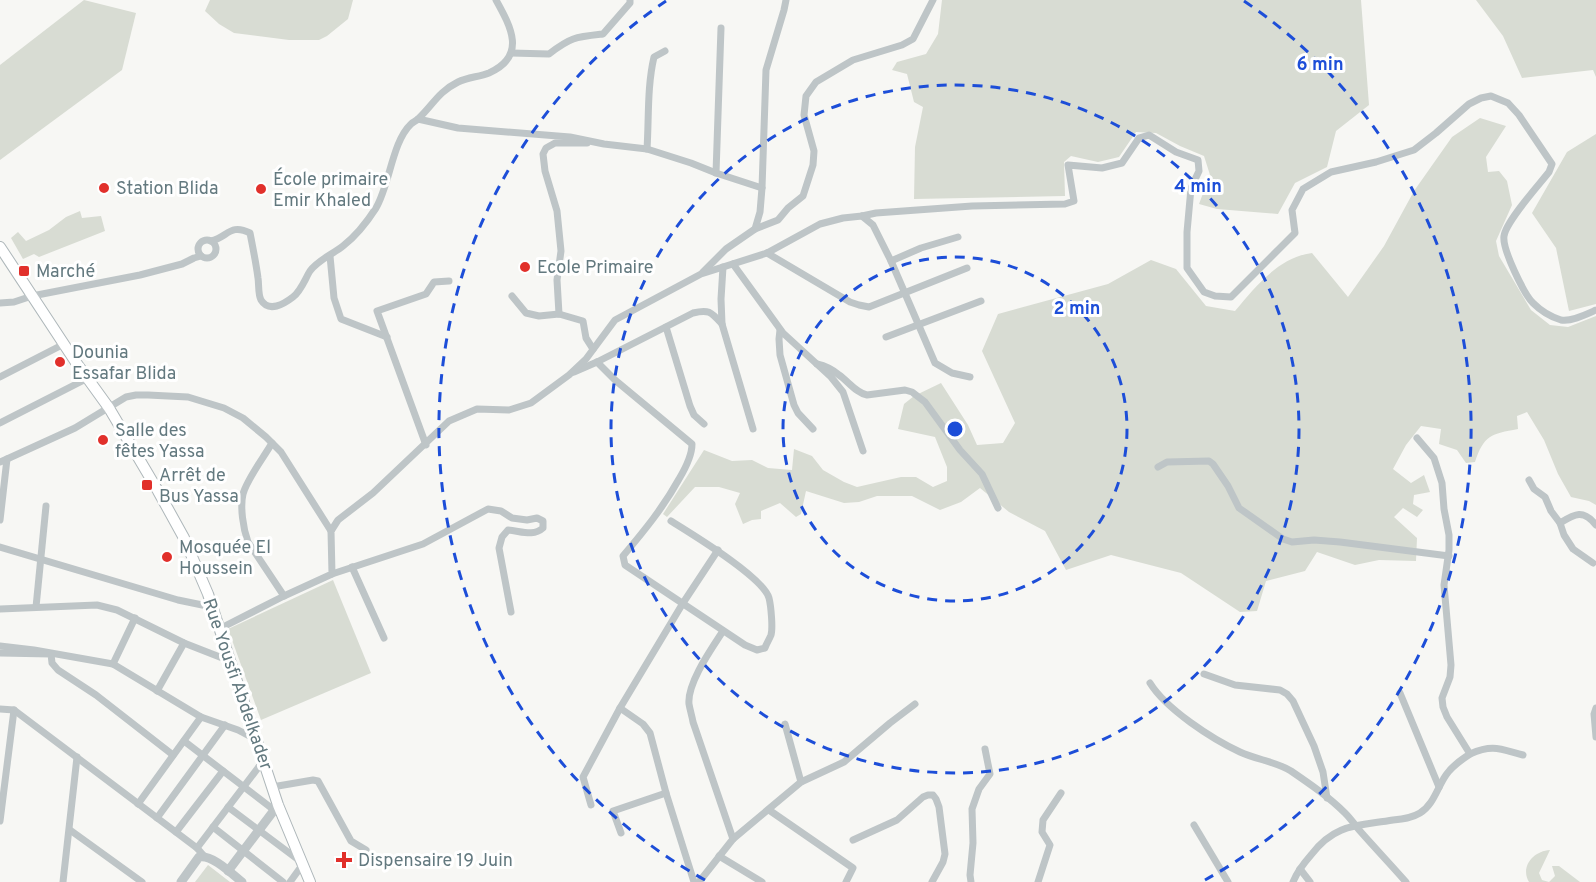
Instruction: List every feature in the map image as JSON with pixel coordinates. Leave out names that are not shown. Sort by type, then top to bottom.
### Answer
[{"type":"main road","name":"Rue Yousfi Abdelkader","points":[[0,248],[109,408],[159,491],[184,538],[212,607],[264,760],[276,807],[310,882]]},
{"type":"street","points":[[197,255],[207,258],[212,256],[215,252],[215,242],[226,232],[242,229],[250,233],[260,299],[266,305],[276,307],[294,297],[312,268],[345,245],[361,230],[386,186],[399,142],[410,125],[441,92],[459,81],[490,72],[511,53],[513,39],[508,23],[496,0]]},
{"type":"street","points":[[511,53],[549,54],[574,38],[603,34],[630,3],[630,0]]},
{"type":"street","points":[[755,229],[760,212],[762,188],[766,70],[786,0]]},
{"type":"street","points":[[701,274],[726,249],[755,229],[778,220],[803,196],[813,165],[814,151],[804,115],[806,96],[816,82],[853,60],[902,45],[913,39],[933,0]]},
{"type":"street","points":[[716,173],[721,28]]},
{"type":"street","points":[[647,149],[649,78],[654,57],[665,51]]},
{"type":"street","points":[[331,531],[338,520],[374,493],[449,421],[477,409],[510,410],[531,403],[569,375],[586,359],[615,320],[701,274],[767,253],[820,224],[843,218],[876,213],[972,206],[1065,204],[1074,201],[1068,165],[1102,168],[1122,163],[1139,138],[1149,135],[1176,152],[1198,159],[1199,171],[1191,188],[1187,268],[1204,292],[1215,296],[1231,297],[1295,233],[1292,210],[1303,189],[1331,172],[1376,162],[1414,150],[1469,104],[1491,96],[1508,103],[1519,115],[1552,164],[1549,172],[1509,223],[1504,236],[1505,252],[1531,301],[1540,309],[1563,321],[1596,310]]},
{"type":"street","points":[[418,119],[458,128],[570,137],[647,149],[762,188]]},
{"type":"street","points":[[559,314],[557,280],[561,251],[557,211],[545,171],[543,154],[546,148],[555,143],[598,143]]},
{"type":"street","points":[[862,216],[873,225],[891,261],[935,363],[952,374],[970,377]]},
{"type":"street","points":[[891,261],[921,248],[958,237]]},
{"type":"street","points":[[0,303],[140,275],[182,264],[197,255],[200,242],[205,240],[215,242]]},
{"type":"street","points":[[767,253],[850,302],[869,307],[967,268]]},
{"type":"street","points":[[330,256],[334,298],[341,319],[387,337]]},
{"type":"street","points":[[733,264],[780,330],[831,377],[843,392],[863,451]]},
{"type":"street","points":[[723,267],[722,324],[753,429]]},
{"type":"street","points":[[426,444],[377,311],[426,294],[434,282],[449,280]]},
{"type":"street","points":[[512,296],[526,313],[539,316],[559,314],[582,321],[586,338],[593,349]]},
{"type":"street","points":[[886,337],[981,301]]},
{"type":"street","points":[[569,375],[693,313],[709,311],[722,324]]},
{"type":"street","points":[[666,327],[690,406],[694,415],[704,424]]},
{"type":"street","points":[[780,330],[780,355],[794,405],[798,413],[813,429]]},
{"type":"street","points":[[0,376],[64,344]]},
{"type":"street","points":[[597,362],[615,380],[692,444],[684,469],[666,502],[623,556],[625,565],[745,645],[757,650],[765,648],[771,635],[771,622],[769,597],[761,586],[718,550],[671,521]]},
{"type":"street","points":[[817,364],[834,370],[861,393],[867,395],[904,390],[912,392],[924,402],[960,450],[982,474],[998,508]]},
{"type":"street","points":[[0,423],[88,378]]},
{"type":"street","points":[[0,520],[4,460],[75,428],[126,397],[136,395],[188,397],[213,403],[243,418],[281,452],[331,531],[332,574]]},
{"type":"street","points":[[1417,438],[1434,458],[1439,472],[1449,535],[1449,556],[1444,585],[1451,665],[1450,677],[1442,698],[1447,717],[1470,754]]},
{"type":"street","points":[[272,443],[246,487],[242,506],[250,545],[284,596]]},
{"type":"street","points":[[1158,467],[1167,462],[1209,461],[1228,486],[1239,508],[1283,539],[1292,542],[1314,540],[1340,542],[1449,556]]},
{"type":"street","points":[[1528,480],[1534,489],[1545,497],[1573,549],[1593,563]]},
{"type":"street","points":[[36,607],[46,506]]},
{"type":"street","points":[[219,629],[332,574],[423,544],[488,509],[501,511],[512,518],[527,520],[537,518],[543,521],[543,528],[538,532],[532,534],[508,530],[502,537],[499,548],[511,612]]},
{"type":"street","points":[[1560,523],[1574,515],[1583,514],[1593,520],[1596,525]]},
{"type":"street","points":[[0,548],[178,600],[212,607]]},
{"type":"street","points":[[591,805],[583,777],[620,708],[683,603],[718,550]]},
{"type":"street","points":[[352,567],[384,638]]},
{"type":"street","points":[[0,609],[97,605],[117,610],[230,661]]},
{"type":"street","points":[[113,664],[135,618]]},
{"type":"street","points":[[723,631],[701,665],[689,703],[693,722],[733,839]]},
{"type":"street","points":[[157,691],[184,642]]},
{"type":"street","points":[[0,646],[113,664],[201,717],[238,730],[255,739]]},
{"type":"street","points":[[0,653],[51,654]]},
{"type":"street","points":[[51,654],[52,663],[58,670],[96,695],[173,755]]},
{"type":"street","points":[[1204,674],[1235,685],[1280,690],[1287,694],[1293,701],[1314,746],[1323,772],[1327,798]]},
{"type":"street","points":[[1150,683],[1164,701],[1217,739],[1240,752],[1278,764],[1314,787],[1346,814],[1406,882]]},
{"type":"street","points":[[1400,693],[1439,787]]},
{"type":"street","points":[[620,708],[643,724],[650,733],[666,793],[696,882],[733,839],[801,782],[844,762],[915,704]]},
{"type":"street","points":[[1596,708],[1594,714],[1596,737]]},
{"type":"street","points":[[0,709],[14,710],[197,848],[204,856],[211,858],[242,882]]},
{"type":"street","points":[[0,821],[14,710]]},
{"type":"street","points":[[138,804],[201,717]]},
{"type":"street","points":[[785,724],[801,782]]},
{"type":"street","points":[[157,818],[225,726]]},
{"type":"street","points":[[184,741],[243,786],[276,807],[228,871]]},
{"type":"street","points":[[1293,882],[1314,850],[1339,829],[1418,815],[1434,798],[1446,774],[1470,754],[1483,748],[1496,748],[1523,755]]},
{"type":"street","points":[[971,882],[972,809],[979,789],[990,774],[985,749]]},
{"type":"street","points":[[63,882],[77,757]]},
{"type":"street","points":[[197,848],[264,760]]},
{"type":"street","points":[[176,832],[223,771]]},
{"type":"street","points":[[272,787],[318,781],[351,841],[366,850]]},
{"type":"street","points":[[621,833],[613,811],[666,793]]},
{"type":"street","points":[[1038,882],[1050,845],[1042,832],[1043,820],[1060,793]]},
{"type":"street","points":[[853,840],[897,820],[923,797],[933,795],[939,807],[945,854],[932,882]]},
{"type":"street","points":[[228,807],[303,864],[290,882]]},
{"type":"street","points":[[769,810],[853,868],[846,882]]},
{"type":"street","points":[[1194,825],[1228,882]]},
{"type":"street","points":[[213,828],[283,882]]},
{"type":"street","points":[[70,830],[142,882]]},
{"type":"street","points":[[181,882],[199,857],[204,856]]},
{"type":"street","points":[[719,856],[762,882]]},
{"type":"street","points":[[1300,869],[1310,882]]},
{"type":"shaded area","points":[[84,0],[136,13],[122,70],[0,160],[0,65]]},
{"type":"shaded area","points":[[210,0],[353,0],[348,19],[327,36],[319,40],[289,40],[234,33],[219,24],[205,11]]},
{"type":"shaded area","points":[[942,0],[1361,0],[1369,105],[1336,131],[1327,167],[1295,183],[1278,214],[1217,209],[1199,204],[1210,175],[1204,156],[1156,133],[1136,132],[1119,157],[1098,162],[1071,156],[1064,162],[1065,196],[914,199],[915,147],[923,107],[914,102],[907,74],[892,70],[897,62],[926,54],[938,34]]},
{"type":"shaded area","points":[[1476,0],[1596,0],[1596,77],[1593,70],[1522,78],[1503,36]]},
{"type":"shaded area","points":[[1480,118],[1506,126],[1486,157],[1488,172],[1499,171],[1507,181],[1512,205],[1496,241],[1499,256],[1531,310],[1550,325],[1568,327],[1596,316],[1596,505],[1571,497],[1558,474],[1544,440],[1527,412],[1517,416],[1518,429],[1501,432],[1485,441],[1475,462],[1466,463],[1457,450],[1439,444],[1441,429],[1421,426],[1406,445],[1393,469],[1411,483],[1424,475],[1430,492],[1414,495],[1413,504],[1423,510],[1417,517],[1403,508],[1394,517],[1417,538],[1416,561],[1379,560],[1355,565],[1317,552],[1305,571],[1266,581],[1257,611],[1240,612],[1181,573],[1111,555],[1066,570],[1045,531],[1009,512],[980,488],[961,502],[940,510],[912,496],[877,496],[859,502],[844,503],[806,491],[801,514],[796,517],[780,503],[761,511],[761,519],[743,524],[735,504],[740,493],[719,487],[695,487],[667,517],[663,514],[704,450],[732,461],[752,460],[768,468],[792,470],[794,449],[812,456],[823,470],[857,487],[901,477],[916,477],[933,487],[947,481],[947,467],[935,437],[898,429],[904,404],[914,396],[941,383],[968,425],[977,445],[1003,443],[1015,423],[982,351],[998,314],[1108,284],[1151,260],[1176,269],[1206,306],[1235,311],[1259,283],[1278,267],[1289,260],[1312,253],[1348,297],[1384,246],[1414,191],[1452,137]]},
{"type":"shaded area","points":[[1596,134],[1596,304],[1569,311],[1556,248],[1532,213],[1567,152]]},
{"type":"shaded area","points":[[80,211],[82,218],[101,216],[105,231],[39,257],[34,254],[23,259],[11,238],[18,232],[26,241]]},
{"type":"shaded area","points":[[333,580],[371,673],[261,720],[228,629]]},
{"type":"shaded area","points":[[1550,850],[1539,873],[1542,880],[1549,882],[1529,882],[1526,871],[1530,861],[1538,853]]},
{"type":"shaded area","points":[[208,865],[230,882],[195,882]]},
{"type":"shaded area","points":[[1552,866],[1559,866],[1580,882],[1549,882],[1555,876]]},
{"type":"place","name":"Station Blida","points":[[104,188]]},
{"type":"place","name":"École primaire Emir Khaled","points":[[261,189]]},
{"type":"place","name":"Ecole Primaire","points":[[525,267]]},
{"type":"place","name":"Marché","points":[[24,271]]},
{"type":"place","name":"Dounia Essafar Blida","points":[[60,362]]},
{"type":"place","name":"Salle des fêtes Yassa","points":[[103,440]]},
{"type":"place","name":"Arrêt de Bus Yassa","points":[[147,485]]},
{"type":"place","name":"Mosquée El Houssein","points":[[167,557]]},
{"type":"place","name":"Dispensaire 19 Juin","points":[[344,860]]}]
